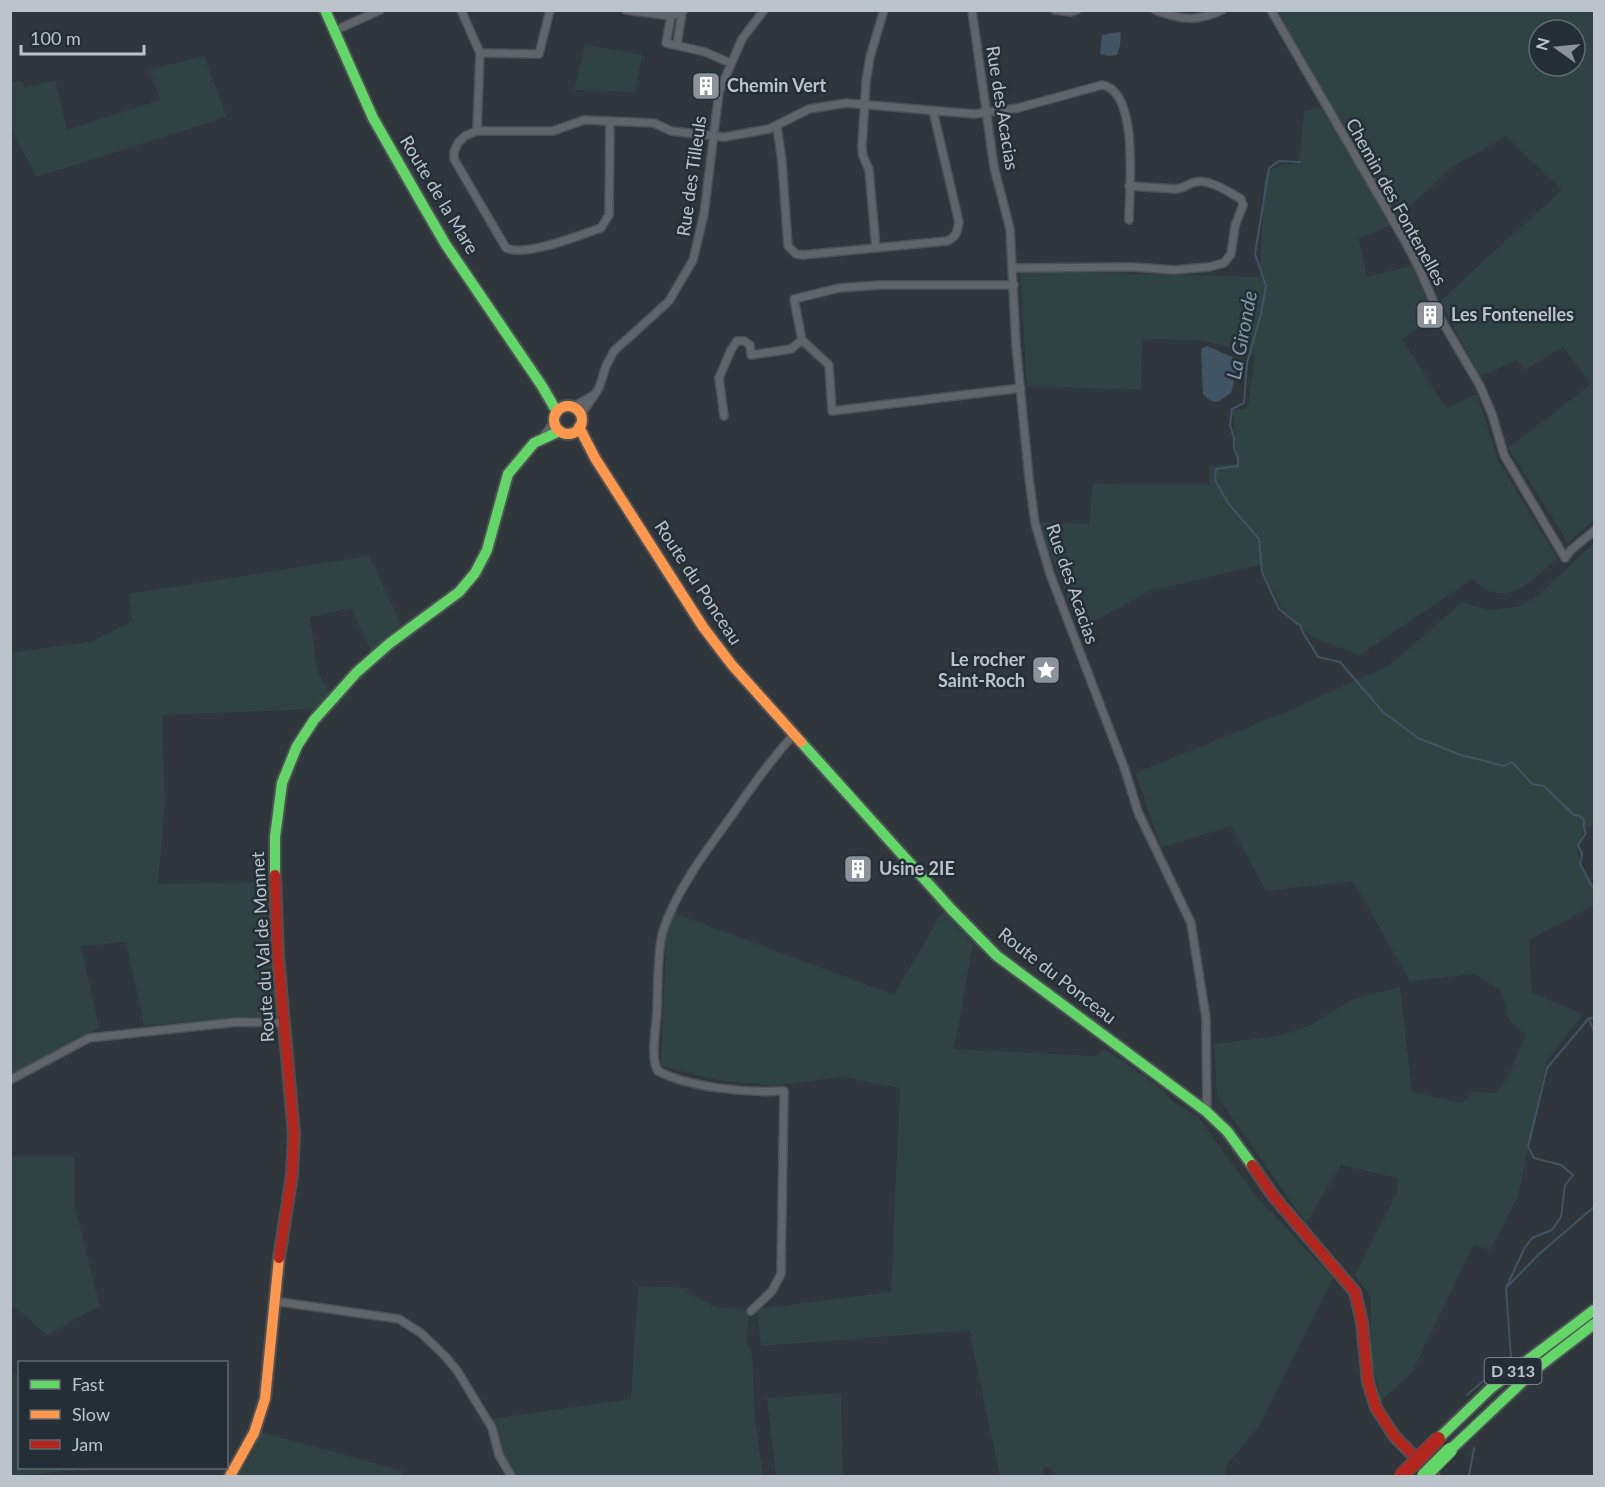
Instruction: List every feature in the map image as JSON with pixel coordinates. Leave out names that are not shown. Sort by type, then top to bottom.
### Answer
[{"type":"main road","name":"Route de la Mare","points":[[325,10],[373,118],[446,245],[567,420]]},
{"type":"main road","name":"Route du Val de Monnet","points":[[230,1476],[253,1440],[264,1407],[280,1249],[292,1175],[294,1134],[278,957],[275,837],[282,783],[297,746],[314,720],[357,672],[390,643],[459,592],[475,573],[489,542],[508,474],[534,443],[567,420]]},
{"type":"main road","name":"Route du Ponceau","points":[[567,420],[616,489],[702,627],[732,665],[952,910],[998,956],[1171,1087],[1208,1112],[1227,1131],[1281,1206],[1355,1292],[1362,1322],[1365,1364],[1376,1408],[1395,1437],[1434,1476]]},
{"type":"main road","name":"D 313","points":[[1401,1476],[1491,1388],[1594,1310]]},
{"type":"main road","name":"D 313","points":[[1424,1476],[1502,1399],[1576,1336],[1594,1324]]},
{"type":"street","points":[[334,31],[380,10]]},
{"type":"street","points":[[461,10],[480,53],[477,131]]},
{"type":"street","points":[[480,53],[539,54],[550,10]]},
{"type":"street","points":[[626,10],[671,16],[683,11]]},
{"type":"street","name":"Rue des Tilleuls","points":[[567,420],[595,395],[614,351],[669,301],[693,260],[704,214],[719,92],[730,63],[747,32],[764,10]]},
{"type":"street","points":[[876,248],[869,170],[862,147],[864,104],[870,57],[884,10]]},
{"type":"street","name":"Rue des Acacias","points":[[972,10],[994,166],[1010,229],[1016,345],[1035,523],[1042,548],[1124,767],[1138,812],[1191,923],[1206,1018],[1208,1112]]},
{"type":"street","points":[[1055,10],[1071,12],[1077,10]]},
{"type":"street","points":[[1155,10],[1188,20],[1210,16],[1222,10]]},
{"type":"street","name":"Chemin des Fontenelles","points":[[1271,10],[1415,260],[1442,321],[1480,386],[1492,414],[1504,455],[1565,558],[1594,531]]},
{"type":"street","points":[[676,45],[683,11]]},
{"type":"street","points":[[671,16],[666,43],[705,52],[730,63]]},
{"type":"street","points":[[610,121],[609,215],[605,224],[601,228],[539,247],[517,251],[506,248],[454,159],[458,143],[465,136],[477,131],[553,131],[584,120],[610,121],[654,123],[671,131],[714,136],[743,135],[777,126],[809,109],[820,106],[846,103],[974,114],[1018,108],[1097,86],[1110,86],[1117,93],[1130,130],[1129,220]]},
{"type":"street","points":[[777,126],[788,246],[791,250],[802,255],[876,248],[947,241],[957,233],[959,222],[933,111]]},
{"type":"street","points":[[1013,268],[1133,267],[1174,270],[1209,267],[1224,263],[1231,254],[1234,226],[1243,205],[1241,199],[1216,186],[1197,182],[1176,189],[1129,186]]},
{"type":"street","points":[[1014,285],[880,285],[839,288],[794,299],[802,340],[829,365],[832,411],[1021,388]]},
{"type":"street","points":[[724,416],[719,378],[737,341],[744,341],[750,345],[751,355],[791,349],[802,340]]},
{"type":"street","points":[[751,1311],[772,1292],[781,1274],[784,1091],[754,1092],[717,1087],[694,1083],[658,1071],[655,1066],[655,1040],[660,955],[662,933],[668,917],[705,851],[777,752],[794,734]]},
{"type":"street","points":[[10,1080],[89,1038],[237,1022],[284,1023]]},
{"type":"street","points":[[274,1302],[399,1318],[421,1333],[458,1372],[492,1428],[499,1455],[511,1476]]},
{"type":"green space","points":[[1278,11],[1594,11],[1594,520],[1568,543],[1508,448],[1591,384],[1563,347],[1525,370],[1516,360],[1480,377],[1440,301],[1562,190],[1506,136],[1451,168],[1398,218],[1329,104]]},
{"type":"green space","points":[[585,45],[642,55],[635,92],[574,90]]},
{"type":"green space","points":[[204,56],[227,117],[36,177],[11,129],[11,82],[22,81],[25,88],[55,80],[67,130],[160,100],[150,70]]},
{"type":"green space","points":[[1321,107],[1392,225],[1359,238],[1367,277],[1414,265],[1433,318],[1402,339],[1446,408],[1477,394],[1499,462],[1557,558],[1528,584],[1511,592],[1492,592],[1472,579],[1360,655],[1314,638],[1284,613],[1260,565],[1149,591],[1080,629],[1047,545],[1041,522],[1089,524],[1093,483],[1210,485],[1209,466],[1237,464],[1233,410],[1248,408],[1255,354],[1200,340],[1142,339],[1141,390],[1027,386],[1020,271],[1260,277],[1264,184],[1267,171],[1281,165],[1296,163],[1300,157],[1304,112]]},
{"type":"green space","points":[[1594,543],[1594,823],[1583,832],[1577,852],[1594,892],[1594,905],[1529,940],[1532,993],[1583,1014],[1546,1062],[1518,1196],[1490,1250],[1474,1245],[1412,1372],[1381,1401],[1371,1355],[1371,1297],[1355,1275],[1397,1193],[1397,1178],[1341,1165],[1306,1223],[1217,1096],[1214,1044],[1279,1036],[1306,1027],[1354,999],[1400,987],[1412,1092],[1461,1103],[1474,1092],[1495,1093],[1507,1079],[1526,1035],[1510,1022],[1501,990],[1474,974],[1410,981],[1353,881],[1266,891],[1231,826],[1161,848],[1136,773],[1288,711],[1383,668],[1396,660],[1462,602],[1488,610],[1518,607],[1536,597]]},
{"type":"green space","points":[[369,556],[401,624],[371,651],[351,608],[310,617],[317,671],[329,692],[317,709],[162,715],[165,801],[158,884],[270,882],[276,1009],[270,1017],[144,1025],[126,942],[81,946],[99,1028],[11,1076],[10,653],[90,642],[132,621],[129,594]]},
{"type":"green space","points":[[943,911],[973,944],[954,1049],[1096,1056],[1105,1049],[1156,1084],[1174,1103],[1198,1117],[1257,1197],[1333,1278],[1260,1424],[1225,1468],[1226,1476],[1057,1476],[1044,1465],[1043,1476],[1000,1476],[969,1330],[761,1346],[757,1309],[891,1292],[900,1088],[842,1077],[774,1086],[718,1080],[661,1066],[666,939],[674,913],[894,995]]},
{"type":"green space","points":[[11,1157],[74,1157],[74,1204],[100,1306],[47,1335],[11,1304]]},
{"type":"green space","points":[[638,1286],[688,1288],[687,1293],[718,1308],[749,1310],[747,1343],[752,1356],[755,1418],[763,1476],[516,1476],[490,1419],[631,1399]]},
{"type":"green space","points":[[18,1374],[18,1469],[92,1469],[11,1476],[11,1375]]},
{"type":"green space","points":[[841,1393],[843,1476],[776,1476],[767,1398]]},
{"type":"green space","points":[[260,1432],[403,1471],[401,1476],[238,1476],[253,1451]]},
{"type":"water","points":[[1121,33],[1117,55],[1100,54],[1102,35]]},
{"type":"water","points":[[1207,346],[1232,357],[1238,366],[1231,393],[1218,402],[1211,401],[1203,394],[1201,349]]},
{"type":"waterway","name":"La Gironde","points":[[1300,162],[1279,161],[1269,168],[1255,254],[1266,286],[1261,314],[1247,363],[1244,403],[1232,409],[1230,425],[1238,466],[1216,469],[1215,480],[1228,503],[1259,539],[1262,572],[1279,609],[1300,625],[1318,657],[1340,662],[1383,712],[1418,738],[1461,755],[1504,766],[1511,762],[1532,784],[1544,786],[1574,815],[1580,816],[1584,820],[1586,833],[1578,845],[1582,854],[1580,864],[1594,890]]},
{"type":"waterway","points":[[1589,1018],[1594,1032]]},
{"type":"waterway","name":"La Gironde","points":[[1467,1395],[1511,1357],[1506,1288],[1524,1249],[1532,1238],[1552,1230],[1561,1217],[1565,1185],[1573,1175],[1561,1165],[1534,1158],[1528,1147],[1547,1068],[1589,1018],[1594,1018]]},
{"type":"waterway","points":[[1508,1286],[1538,1255],[1594,1207]]},
{"type":"waterway","name":"La Gironde","points":[[1469,1476],[1474,1448]]},
{"type":"traffic: fast","points":[[325,10],[373,118],[421,202],[446,245],[542,386],[557,412]]},
{"type":"traffic: fast","points":[[275,875],[275,837],[282,783],[297,746],[314,720],[357,672],[390,643],[459,592],[475,573],[487,550],[508,474],[534,443],[560,431]]},
{"type":"traffic: fast","points":[[801,742],[952,910],[997,956],[1207,1112],[1227,1131],[1252,1165]]},
{"type":"traffic: fast","points":[[1438,1439],[1491,1388],[1594,1310]]},
{"type":"traffic: fast","points":[[1450,1450],[1537,1368],[1594,1324]]},
{"type":"traffic: fast","points":[[1424,1476],[1450,1450]]},
{"type":"traffic: slow","points":[[568,406],[578,410],[582,420],[578,430],[568,434],[558,430],[554,420],[558,410],[568,406]]},
{"type":"traffic: slow","points":[[579,427],[595,458],[703,627],[732,665],[801,742]]},
{"type":"traffic: slow","points":[[230,1476],[254,1433],[265,1399],[279,1258]]},
{"type":"traffic: jam","points":[[275,875],[278,957],[294,1134],[292,1175],[279,1258]]},
{"type":"traffic: jam","points":[[1252,1165],[1274,1197],[1355,1292],[1362,1322],[1368,1382],[1376,1408],[1395,1437],[1434,1476]]},
{"type":"traffic: jam","points":[[1401,1476],[1438,1439]]},
{"type":"place","name":"Chemin Vert","points":[[706,86]]},
{"type":"place","name":"Les Fontenelles","points":[[1430,315]]},
{"type":"place","name":"Le rocher Saint-Roch","points":[[1046,670]]},
{"type":"place","name":"Usine 2IE","points":[[858,869]]}]
